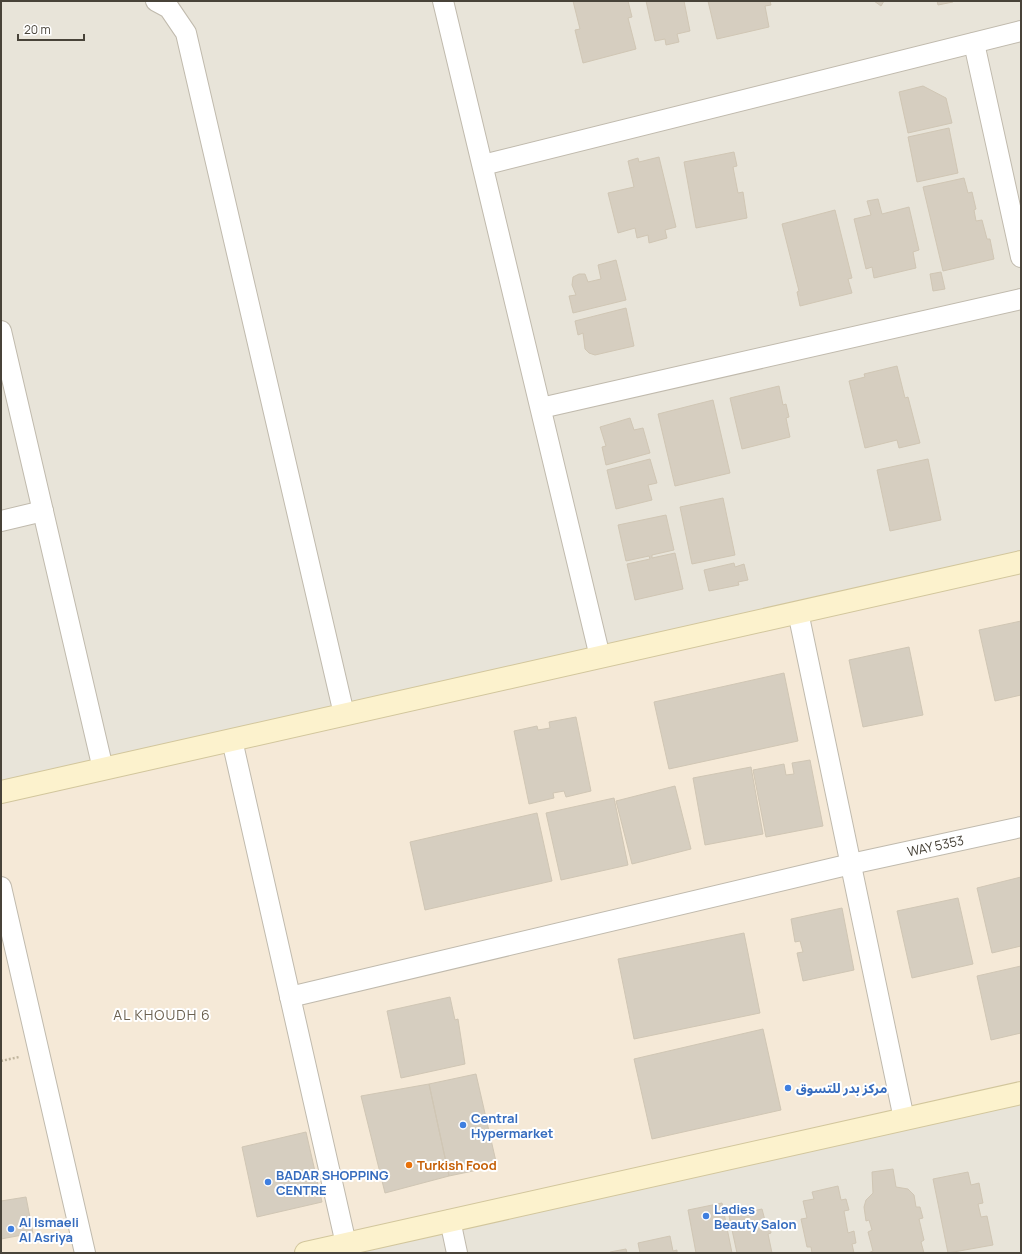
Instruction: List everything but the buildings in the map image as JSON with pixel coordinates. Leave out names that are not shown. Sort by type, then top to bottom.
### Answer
[{"type":"street","points":[[156,1],[169,8],[186,33],[344,714]]},
{"type":"street","points":[[443,1],[600,657]]},
{"type":"street","points":[[483,165],[1021,31]]},
{"type":"street","points":[[974,43],[1021,257]]},
{"type":"street","points":[[541,408],[1021,299]]},
{"type":"street","points":[[1,331],[103,769]]},
{"type":"street","points":[[1,521],[43,511]]},
{"type":"street","points":[[1,792],[1021,562]]},
{"type":"street","points":[[798,612],[904,1119]]},
{"type":"street","points":[[232,740],[346,1244]]},
{"type":"street","name":"WAY 5353","points":[[290,997],[851,864],[1021,827]]},
{"type":"street","points":[[1,888],[85,1253]]},
{"type":"street","points":[[306,1253],[1021,1093]]},
{"type":"street","points":[[450,1220],[457,1253]]},
{"type":"shaded area","points":[[1,1],[1021,1],[1021,1253],[1,1253]]},
{"type":"shaded area","points":[[1021,562],[1021,1093],[303,1253],[1,1253],[1,792]]},
{"type":"place","name":"مركز بدر للتسوق","points":[[788,1088]]},
{"type":"place","name":"Central Hypermarket","points":[[463,1125]]},
{"type":"place","name":"Turkish Food","points":[[409,1165]]},
{"type":"place","name":"BADAR SHOPPING CENTRE","points":[[268,1182]]},
{"type":"place","name":"Ladies Beauty Salon","points":[[706,1216]]},
{"type":"place","name":"Al Ismaeli Al Asriya","points":[[11,1229]]},
{"type":"district","name":"AL KHOUDH 6","points":[[162,1014]]}]
